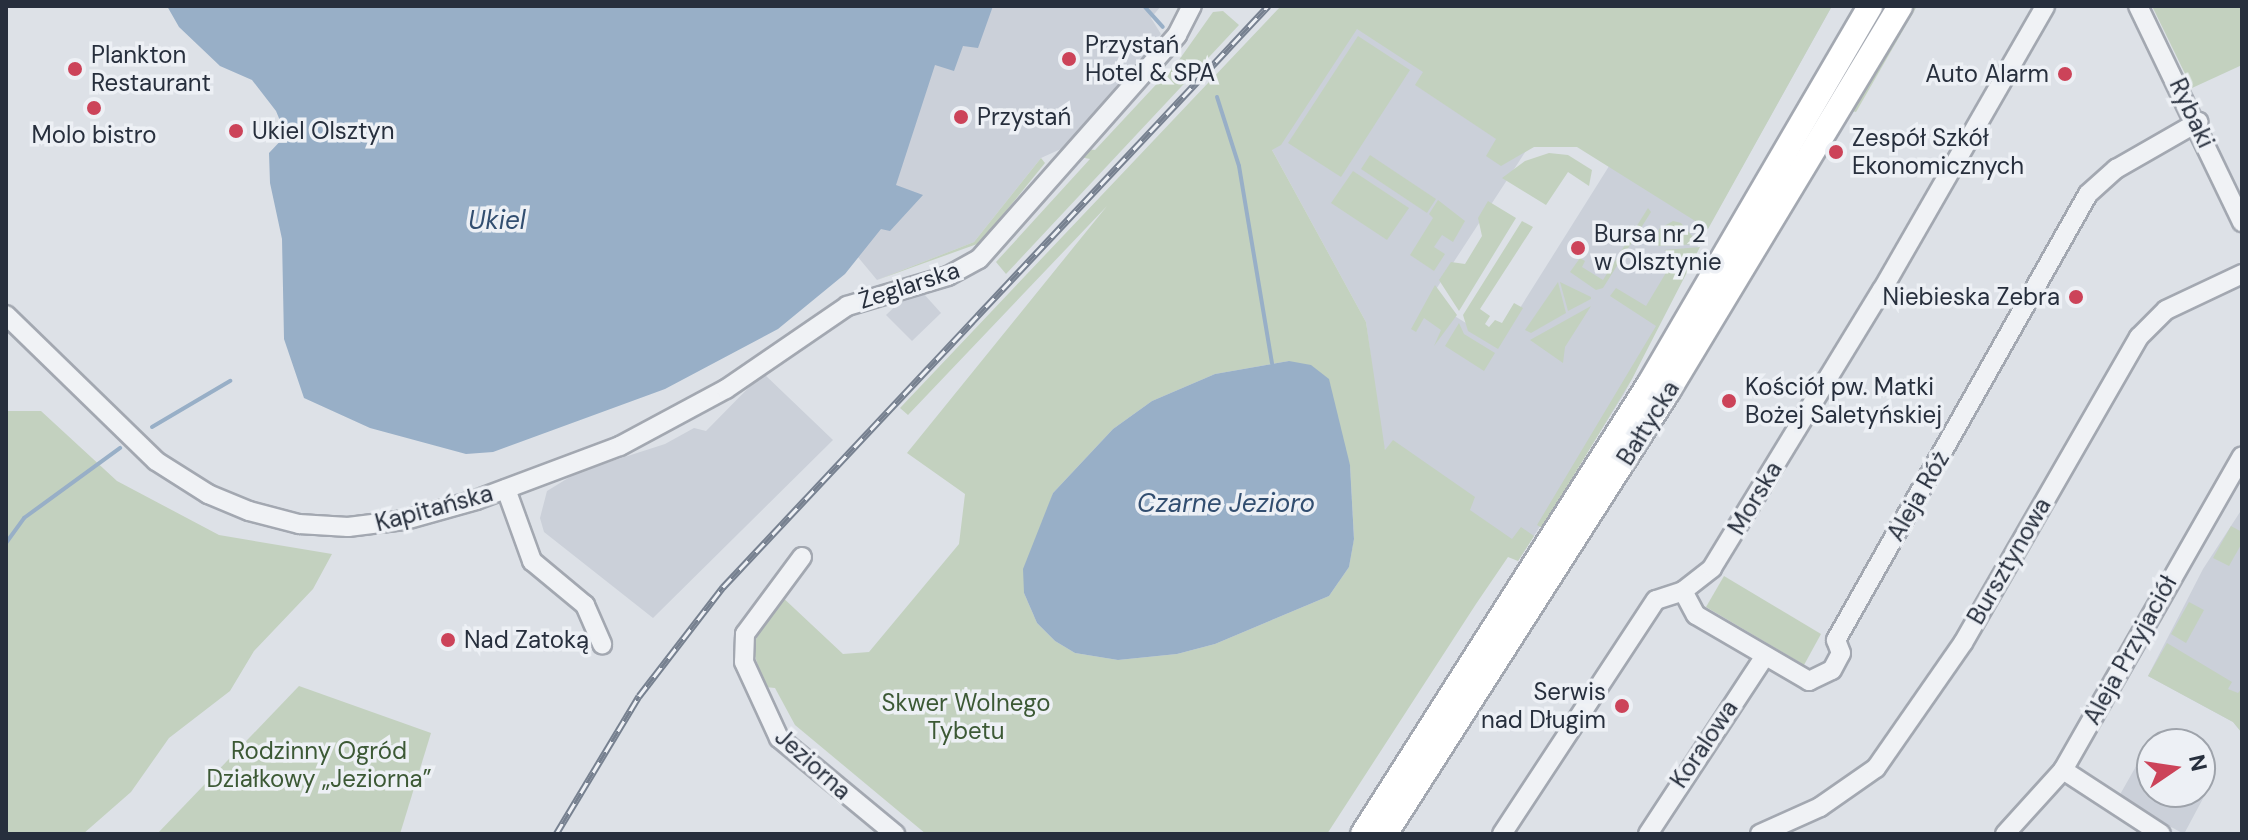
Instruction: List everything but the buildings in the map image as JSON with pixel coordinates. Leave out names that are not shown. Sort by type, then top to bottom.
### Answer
[{"type":"main road","name":"Bałtycka","points":[[1363,834],[1650,383],[1717,261],[1870,6]]},
{"type":"main road","name":"Bałtycka","points":[[1385,834],[1668,391],[1900,6]]},
{"type":"street","name":"Żeglarska","points":[[506,489],[612,449],[689,411],[859,300],[940,278],[979,259],[1177,35],[1192,6]]},
{"type":"street","name":"Morska","points":[[1502,834],[1656,600],[1683,591],[1712,568],[1882,290],[2045,6]]},
{"type":"street","name":"Rybaki","points":[[2138,6],[2198,122],[2242,222]]},
{"type":"street","name":"Aleja Róż","points":[[1683,591],[1696,615],[1809,681],[1832,670],[1841,653],[1836,640],[2088,194],[2116,169],[2198,122]]},
{"type":"street","name":"Bursztynowa","points":[[1760,834],[1820,807],[1876,768],[1963,643],[2139,337],[2166,310],[2242,274]]},
{"type":"street","name":"Kapitańska","points":[[6,315],[156,461],[249,511],[312,525],[374,525],[506,489],[532,561],[591,611],[602,644]]},
{"type":"street","name":"Aleja Przyjaciół","points":[[2005,834],[2063,770],[2242,456]]},
{"type":"street","name":"Jeziorna","points":[[802,557],[745,634],[744,662],[779,738],[895,834]]},
{"type":"street","name":"Koralowa","points":[[1648,834],[1651,823],[1765,656]]},
{"type":"street","points":[[2063,770],[2161,834]]},
{"type":"shaded area","points":[[860,6],[1161,6],[1151,18],[1161,34],[1063,148],[1041,158],[974,242],[877,280],[769,150]]},
{"type":"shaded area","points":[[1301,6],[1832,6],[1699,244],[1624,394],[1518,561],[1397,480],[1382,442],[1366,322],[1231,75]],"holes":[[[1548,117],[1611,163],[1498,343],[1429,300]]]},
{"type":"shaded area","points":[[923,293],[941,313],[912,341],[886,315],[904,298]]},
{"type":"shaded area","points":[[763,373],[833,440],[653,618],[544,532],[540,518],[547,491],[578,472],[665,444],[694,428],[706,431]]},
{"type":"shaded area","points":[[2242,509],[2242,733],[2233,722],[2148,676],[2203,569]]},
{"type":"shaded area","points":[[2136,766],[2136,808],[2118,798]]},
{"type":"shaded area","points":[[2136,808],[2198,808],[2184,834]]},
{"type":"green space","name":"Skwer Wolnego Tybetu","points":[[1281,6],[1832,6],[1708,229],[1577,147],[1534,147],[1501,166],[1486,156],[1496,139],[1415,85],[1423,72],[1357,29],[1281,145],[1272,150],[1366,322],[1385,450],[1393,440],[1475,497],[1470,510],[1512,539],[1521,527],[1534,536],[1518,561],[1508,557],[1327,834],[926,834],[795,725],[775,688],[765,687],[752,647],[779,594],[843,654],[869,652],[959,544],[965,494],[907,453],[1107,206],[908,415],[900,408]],"holes":[[[1289,361],[1350,465],[1354,538],[1349,567],[1329,596],[1215,644],[1177,654],[1118,660],[1075,653],[1055,641],[1037,623],[1024,593],[1053,493],[1113,429],[1152,401],[1215,374]]]},
{"type":"green space","points":[[1910,6],[1917,6],[1856,112],[1852,111]]},
{"type":"green space","points":[[2152,6],[2242,6],[2242,65],[2192,88]]},
{"type":"green space","points":[[1223,11],[1239,25],[1006,274],[996,262],[1090,159],[1080,157],[1085,149],[1095,150],[1179,60],[1213,12]]},
{"type":"green space","points":[[1358,36],[1410,70],[1341,177],[1288,143]]},
{"type":"green space","points":[[1549,153],[1568,155],[1592,170],[1589,186],[1568,172],[1546,205],[1502,178],[1525,161]]},
{"type":"green space","points":[[1370,155],[1436,199],[1427,213],[1361,169]]},
{"type":"green space","points":[[1041,158],[1045,163],[980,243],[877,280],[974,242]]},
{"type":"green space","points":[[1353,171],[1409,208],[1387,240],[1331,203]]},
{"type":"green space","points":[[1438,200],[1465,221],[1453,242],[1442,235],[1434,247],[1445,254],[1434,271],[1410,255],[1433,218],[1429,214]]},
{"type":"green space","points":[[1488,201],[1516,218],[1459,311],[1439,280],[1451,262],[1465,264],[1482,236],[1478,218]]},
{"type":"green space","points":[[1648,208],[1651,212],[1603,288],[1596,290],[1570,272],[1580,258],[1585,261],[1582,267],[1603,280]]},
{"type":"green space","points":[[1522,221],[1533,227],[1480,309],[1490,316],[1485,324],[1489,327],[1495,320],[1502,323],[1514,303],[1523,308],[1498,349],[1468,331],[1463,315]]},
{"type":"green space","points":[[1673,221],[1681,223],[1699,244],[1658,246],[1659,229]]},
{"type":"green space","points":[[1700,247],[1632,379],[1542,528],[1537,525],[1656,326],[1610,296],[1616,288],[1646,306],[1676,256],[1664,250]]},
{"type":"green space","points":[[1558,282],[1566,313],[1531,333],[1525,330]]},
{"type":"green space","points":[[1560,282],[1591,297],[1591,299],[1568,311]]},
{"type":"green space","points":[[1435,285],[1457,315],[1434,346],[1441,330],[1424,318],[1416,332],[1411,329]]},
{"type":"green space","points":[[1591,306],[1565,347],[1563,363],[1530,340]]},
{"type":"green space","points":[[1459,323],[1464,334],[1495,353],[1484,371],[1445,346]]},
{"type":"green space","points":[[6,411],[41,411],[117,481],[219,535],[332,554],[313,589],[254,651],[230,691],[169,738],[131,792],[83,834],[6,834]]},
{"type":"green space","points":[[2231,526],[2242,532],[2242,543],[2229,566],[2213,558]]},
{"type":"green space","points":[[1724,576],[1821,634],[1804,665],[1706,607]]},
{"type":"green space","points":[[2189,602],[2204,610],[2186,643],[2171,634]]},
{"type":"green space","points":[[2167,643],[2232,682],[2228,689],[2238,693],[2242,688],[2242,733],[2233,722],[2148,676]]},
{"type":"green space","name":"Rodzinny Ogród Działkowy „Jeziorna”","points":[[299,686],[431,733],[400,834],[157,834]]},
{"type":"water","name":"Ukiel","points":[[167,6],[993,6],[978,48],[963,46],[954,71],[935,65],[896,185],[923,195],[890,231],[881,229],[845,274],[778,329],[665,389],[493,452],[466,454],[370,428],[304,398],[284,339],[282,239],[270,183],[269,153],[286,135],[276,111],[252,80],[220,66],[179,27]]},
{"type":"water","name":"Czarne Jezioro","points":[[1289,361],[1311,365],[1329,379],[1350,465],[1354,539],[1349,567],[1329,596],[1215,644],[1177,654],[1118,660],[1075,653],[1055,641],[1037,623],[1024,593],[1023,569],[1053,493],[1113,429],[1152,401],[1215,374]]},
{"type":"waterway","points":[[1144,6],[1163,27]]},
{"type":"waterway","points":[[1217,97],[1239,166],[1272,363]]},
{"type":"waterway","points":[[152,427],[230,381]]},
{"type":"waterway","points":[[6,543],[24,518],[120,448]]},
{"type":"railway","points":[[556,834],[639,696],[723,587],[1268,6]]},
{"type":"place","name":"Przystań Hotel & SPA","points":[[1069,59]]},
{"type":"place","name":"Plankton Restaurant","points":[[75,69]]},
{"type":"place","name":"Auto Alarm","points":[[2065,74]]},
{"type":"place","name":"Molo bistro","points":[[94,108]]},
{"type":"place","name":"Przystań","points":[[961,117]]},
{"type":"place","name":"Ukiel Olsztyn","points":[[236,131]]},
{"type":"place","name":"Zespół Szkół Ekonomicznych","points":[[1836,152]]},
{"type":"place","name":"Bursa nr 2 w Olsztynie","points":[[1578,248]]},
{"type":"place","name":"Niebieska Zebra","points":[[2076,297]]},
{"type":"place","name":"Kościół pw. Matki Bożej Saletyńskiej","points":[[1729,401]]},
{"type":"place","name":"Nad Zatoką","points":[[448,640]]},
{"type":"place","name":"Serwis nad Długim","points":[[1622,706]]}]
